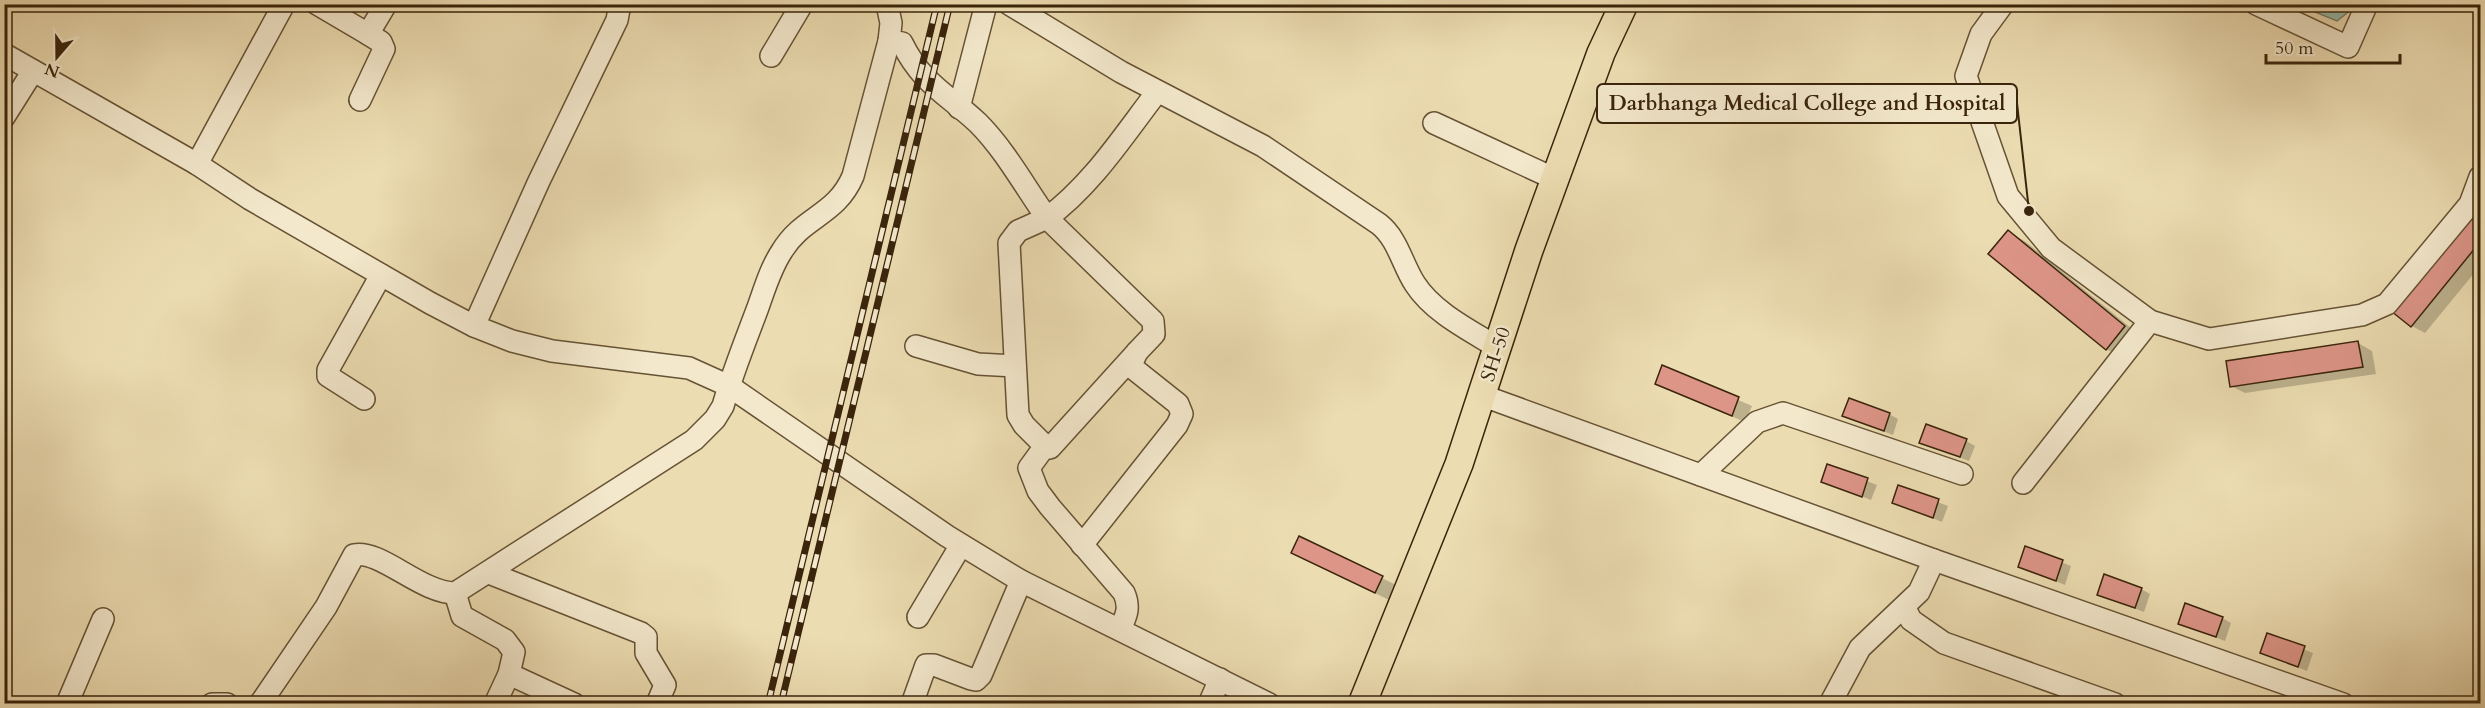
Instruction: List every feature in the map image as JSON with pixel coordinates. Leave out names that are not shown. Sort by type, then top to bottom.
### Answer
[{"type":"main road","name":"SH-50","points":[[1362,704],[1459,464],[1497,347],[1600,53],[1624,4]]},
{"type":"street","points":[[197,164],[284,4]]},
{"type":"street","points":[[317,4],[381,42],[384,49],[360,100]]},
{"type":"street","points":[[368,34],[386,4]]},
{"type":"street","points":[[474,326],[540,180],[617,20],[620,4]]},
{"type":"street","points":[[771,56],[802,4]]},
{"type":"street","points":[[260,704],[326,607],[354,555],[367,555],[433,589],[455,593],[694,440],[715,419],[781,251],[794,234],[836,204],[846,192],[859,155],[889,41],[891,23],[887,4]]},
{"type":"street","points":[[959,108],[986,4]]},
{"type":"street","points":[[1009,4],[1157,92],[1263,146],[1379,224],[1394,240],[1415,285],[1426,297],[1457,323],[1497,347]]},
{"type":"street","points":[[2003,4],[1981,34],[1966,76],[2008,196],[2051,248],[2150,321],[2209,339],[2362,315],[2387,304],[2470,204],[2481,177]]},
{"type":"street","points":[[2256,4],[2348,47],[2367,4]]},
{"type":"street","points":[[889,41],[902,43],[911,61],[931,85],[995,142],[1047,218],[1154,321],[1154,334],[1050,448]]},
{"type":"street","points":[[4,54],[197,164],[250,199],[381,275],[474,326],[512,341],[552,351],[689,368],[729,386],[961,544],[1021,581],[1269,704]]},
{"type":"street","points":[[4,117],[33,71]]},
{"type":"street","points":[[1120,629],[1127,616],[1129,604],[1126,598],[1115,581],[1050,507],[1029,472],[1030,464],[1045,446],[1024,426],[1018,415],[1009,243],[1018,231],[1047,218],[1092,178],[1157,92]]},
{"type":"street","points":[[1434,123],[1555,179]]},
{"type":"street","points":[[364,399],[333,381],[328,376],[328,370],[381,275]]},
{"type":"street","points":[[2023,483],[2150,321]]},
{"type":"street","points":[[915,346],[978,364],[1015,366]]},
{"type":"street","points":[[1082,545],[1177,424],[1182,414],[1178,404],[1134,369],[1132,363],[1137,352]]},
{"type":"street","points":[[1481,395],[1934,560],[2343,704]]},
{"type":"street","points":[[1701,475],[1757,422],[1783,414],[1962,474]]},
{"type":"street","points":[[918,617],[961,544]]},
{"type":"street","points":[[1830,704],[1860,648],[1890,617],[1905,608],[1919,592],[1934,560]]},
{"type":"street","points":[[489,573],[646,637],[646,653],[666,685],[657,704]]},
{"type":"street","points":[[912,704],[926,665],[934,665],[976,680],[981,675],[1021,581]]},
{"type":"street","points":[[455,593],[462,616],[511,645],[514,652],[509,674],[495,704]]},
{"type":"street","points":[[1905,608],[1911,620],[1944,643],[2115,704]]},
{"type":"street","points":[[67,704],[103,619]]},
{"type":"street","points":[[509,674],[574,704]]},
{"type":"street","points":[[1209,704],[1220,679]]},
{"type":"street","points":[[212,704],[227,704]]},
{"type":"shaded area","points":[[2298,5],[2357,5],[2337,21]]},
{"type":"building","points":[[2480,202],[2480,242],[2411,327],[2391,311]]},
{"type":"building","points":[[2008,230],[2125,326],[2106,350],[1988,254]]},
{"type":"building","points":[[2358,341],[2363,367],[2230,387],[2226,361]]},
{"type":"building","points":[[1662,365],[1739,397],[1732,416],[1655,384]]},
{"type":"building","points":[[1849,398],[1890,413],[1884,431],[1842,416]]},
{"type":"building","points":[[1926,424],[1967,439],[1960,457],[1919,443]]},
{"type":"building","points":[[1827,464],[1868,478],[1862,497],[1821,482]]},
{"type":"building","points":[[1898,485],[1939,499],[1933,518],[1892,503]]},
{"type":"building","points":[[1299,536],[1383,576],[1375,593],[1291,553]]},
{"type":"building","points":[[2025,546],[2063,560],[2056,581],[2018,567]]},
{"type":"building","points":[[2104,574],[2142,588],[2135,608],[2097,595]]},
{"type":"building","points":[[2185,603],[2223,617],[2216,637],[2178,624]]},
{"type":"building","points":[[2267,633],[2305,646],[2298,667],[2260,653]]},
{"type":"railway","points":[[768,704],[937,4]]},
{"type":"railway","points":[[781,704],[950,4]]},
{"type":"place","name":"Darbhanga Medical College and Hospital","points":[[2029,211]]}]
